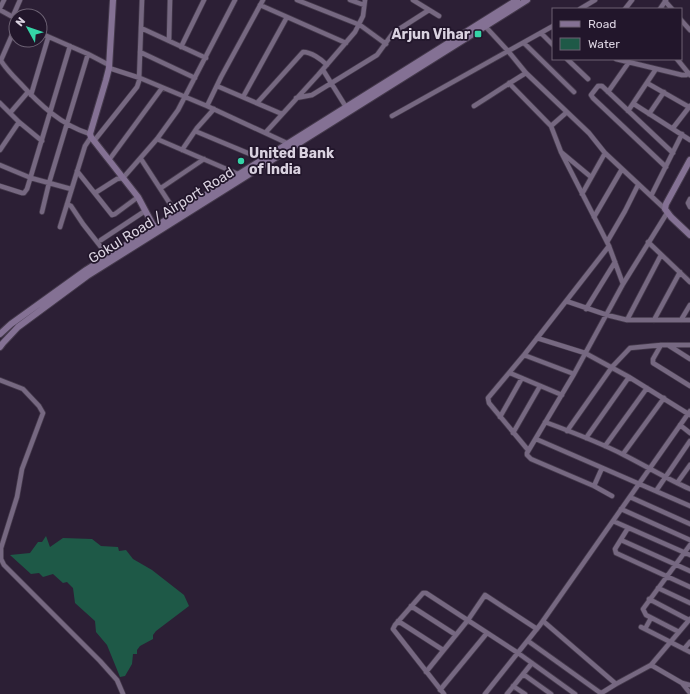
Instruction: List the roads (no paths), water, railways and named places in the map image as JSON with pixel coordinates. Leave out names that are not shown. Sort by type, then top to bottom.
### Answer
[{"type":"main road","points":[[114,0],[109,66],[91,138],[138,197],[154,227]]},
{"type":"main road","points":[[8,337],[1,333],[11,324],[108,256],[262,159],[290,145],[346,107],[483,24],[517,0]]},
{"type":"main road","name":"Gokul Road / Airport Road","points":[[1,343],[18,327],[87,276],[290,145],[483,24],[527,0]]},
{"type":"main road","points":[[690,160],[666,204],[666,211],[690,235]]},
{"type":"street","points":[[0,9],[4,0]]},
{"type":"street","points":[[60,227],[86,146],[91,138],[136,87],[140,78],[142,0]]},
{"type":"street","points":[[169,41],[170,0]]},
{"type":"street","points":[[180,47],[204,0]]},
{"type":"street","points":[[95,193],[117,179],[123,178],[157,140],[185,98],[235,0]]},
{"type":"street","points":[[297,0],[308,2],[360,25],[386,44]]},
{"type":"street","points":[[266,132],[323,70],[360,25],[365,2],[350,0]]},
{"type":"street","points":[[413,0],[439,16]]},
{"type":"street","points":[[582,8],[595,0]]},
{"type":"street","points":[[626,8],[632,0]]},
{"type":"street","points":[[207,106],[262,2],[287,17],[346,43]]},
{"type":"street","points":[[296,98],[312,95],[377,55],[394,33],[429,10]]},
{"type":"street","points":[[243,97],[287,17]]},
{"type":"street","points":[[682,21],[690,30]]},
{"type":"street","points":[[483,24],[526,73],[589,133],[605,153],[666,211],[623,284],[562,395],[528,450]]},
{"type":"street","points":[[392,116],[552,27]]},
{"type":"street","points":[[141,28],[206,58]]},
{"type":"street","points":[[541,33],[552,44]]},
{"type":"street","points":[[48,38],[88,54],[109,66],[214,109],[266,132],[290,145]]},
{"type":"street","points":[[8,43],[0,60],[4,66],[29,94],[50,112],[91,138]]},
{"type":"street","points":[[524,43],[574,92]]},
{"type":"street","points":[[0,186],[24,193],[27,189],[70,46]]},
{"type":"street","points":[[10,113],[29,94],[45,48]]},
{"type":"street","points":[[140,52],[195,78]]},
{"type":"street","points":[[257,103],[303,52],[318,58],[327,65]]},
{"type":"street","points":[[42,212],[49,183],[88,54]]},
{"type":"street","points":[[568,60],[588,79]]},
{"type":"street","points":[[678,60],[690,74]]},
{"type":"street","points":[[608,92],[626,61],[682,75],[690,74]]},
{"type":"street","points":[[0,71],[4,66]]},
{"type":"street","points":[[628,111],[656,69]]},
{"type":"street","points":[[323,70],[346,107]]},
{"type":"street","points":[[474,106],[526,73]]},
{"type":"street","points":[[509,83],[551,126],[561,152],[608,244],[623,284]]},
{"type":"street","points":[[647,83],[690,106],[673,128]]},
{"type":"street","points":[[217,86],[282,114]]},
{"type":"street","points":[[666,167],[592,97],[592,94],[600,86],[672,153]]},
{"type":"street","points":[[109,160],[162,88]]},
{"type":"street","points":[[649,114],[664,92]]},
{"type":"street","points":[[0,103],[19,122],[42,141]]},
{"type":"street","points":[[634,104],[690,140]]},
{"type":"street","points":[[182,150],[214,109]]},
{"type":"street","points":[[551,126],[567,112]]},
{"type":"street","points":[[0,150],[19,122]]},
{"type":"street","points":[[196,131],[262,159]]},
{"type":"street","points":[[651,196],[682,134]]},
{"type":"street","points":[[157,140],[238,174]]},
{"type":"street","points":[[561,152],[591,178]]},
{"type":"street","points":[[582,194],[605,153]]},
{"type":"street","points":[[141,159],[176,213]]},
{"type":"street","points":[[161,188],[204,159]]},
{"type":"street","points":[[0,165],[31,178],[72,189]]},
{"type":"street","points":[[594,217],[622,169]]},
{"type":"street","points":[[77,171],[113,215],[138,197]]},
{"type":"street","points":[[612,496],[594,486],[531,458],[528,455],[528,450],[488,401],[566,301],[608,244],[638,184]]},
{"type":"street","points":[[690,198],[688,203],[690,207]]},
{"type":"street","points":[[67,204],[71,206],[82,224],[108,256]]},
{"type":"street","points":[[101,240],[145,211]]},
{"type":"street","points":[[648,242],[690,282]]},
{"type":"street","points":[[627,320],[661,255]]},
{"type":"street","points":[[586,309],[615,262]]},
{"type":"street","points":[[654,320],[680,272]]},
{"type":"street","points":[[566,301],[586,309],[627,320],[690,320]]},
{"type":"street","points":[[681,320],[690,305]]},
{"type":"street","points":[[485,694],[543,621],[689,413],[585,352],[537,338]]},
{"type":"street","points":[[567,430],[612,367],[630,348],[661,345],[690,345]]},
{"type":"street","points":[[661,345],[653,359],[653,363],[690,386]]},
{"type":"street","points":[[668,345],[690,359]]},
{"type":"street","points":[[524,355],[574,374]]},
{"type":"street","points":[[510,373],[562,395]]},
{"type":"street","points":[[586,438],[629,377]]},
{"type":"street","points":[[500,417],[522,378]]},
{"type":"street","points":[[0,380],[23,389],[39,406],[43,413],[22,469],[17,497],[1,548],[1,559],[4,565],[100,661],[117,680],[123,694]]},
{"type":"street","points":[[513,433],[540,386]]},
{"type":"street","points":[[605,446],[647,388]]},
{"type":"street","points":[[623,454],[664,398]]},
{"type":"street","points":[[545,422],[623,454],[650,468],[665,478],[690,489]]},
{"type":"street","points":[[680,426],[690,433]]},
{"type":"street","points":[[536,438],[690,506]]},
{"type":"street","points":[[656,491],[690,441]]},
{"type":"street","points":[[677,483],[690,466]]},
{"type":"street","points":[[594,486],[602,468]]},
{"type":"street","points":[[630,497],[690,524]]},
{"type":"street","points":[[621,509],[690,540]]},
{"type":"street","points":[[613,521],[690,555]]},
{"type":"street","points":[[628,528],[615,549],[616,553],[690,587]]},
{"type":"street","points":[[621,540],[690,571]]},
{"type":"street","points":[[679,632],[646,615],[643,609],[690,545]]},
{"type":"street","points":[[658,588],[690,603]]},
{"type":"street","points":[[487,633],[442,692],[393,629],[398,621],[425,592],[518,653],[575,694]]},
{"type":"street","points":[[426,672],[468,620],[485,595],[537,629]]},
{"type":"street","points":[[528,641],[601,694],[651,665],[690,619],[650,600]]},
{"type":"street","points":[[411,606],[456,635]]},
{"type":"street","points":[[651,618],[643,628],[690,652]]},
{"type":"street","points":[[398,621],[444,650]]},
{"type":"street","points":[[543,621],[616,684]]},
{"type":"street","points":[[684,649],[690,642]]},
{"type":"street","points":[[507,694],[532,663]]},
{"type":"street","points":[[651,665],[682,683],[690,685]]},
{"type":"street","points":[[523,674],[551,694]]},
{"type":"street","points":[[682,683],[690,693]]},
{"type":"street","points":[[513,686],[525,694]]},
{"type":"water","points":[[46,536],[50,547],[63,538],[92,539],[101,546],[118,547],[119,551],[126,550],[133,559],[152,570],[184,595],[189,606],[156,631],[153,635],[153,639],[140,646],[137,650],[137,654],[133,654],[132,664],[125,676],[120,677],[107,645],[96,632],[95,621],[75,603],[73,588],[67,582],[63,583],[53,574],[43,577],[39,573],[31,574],[10,555],[30,553],[38,542],[42,542]]},
{"type":"place","name":"Arjun Vihar","points":[[478,34]]},
{"type":"place","name":"United Bank of India","points":[[241,161]]}]
